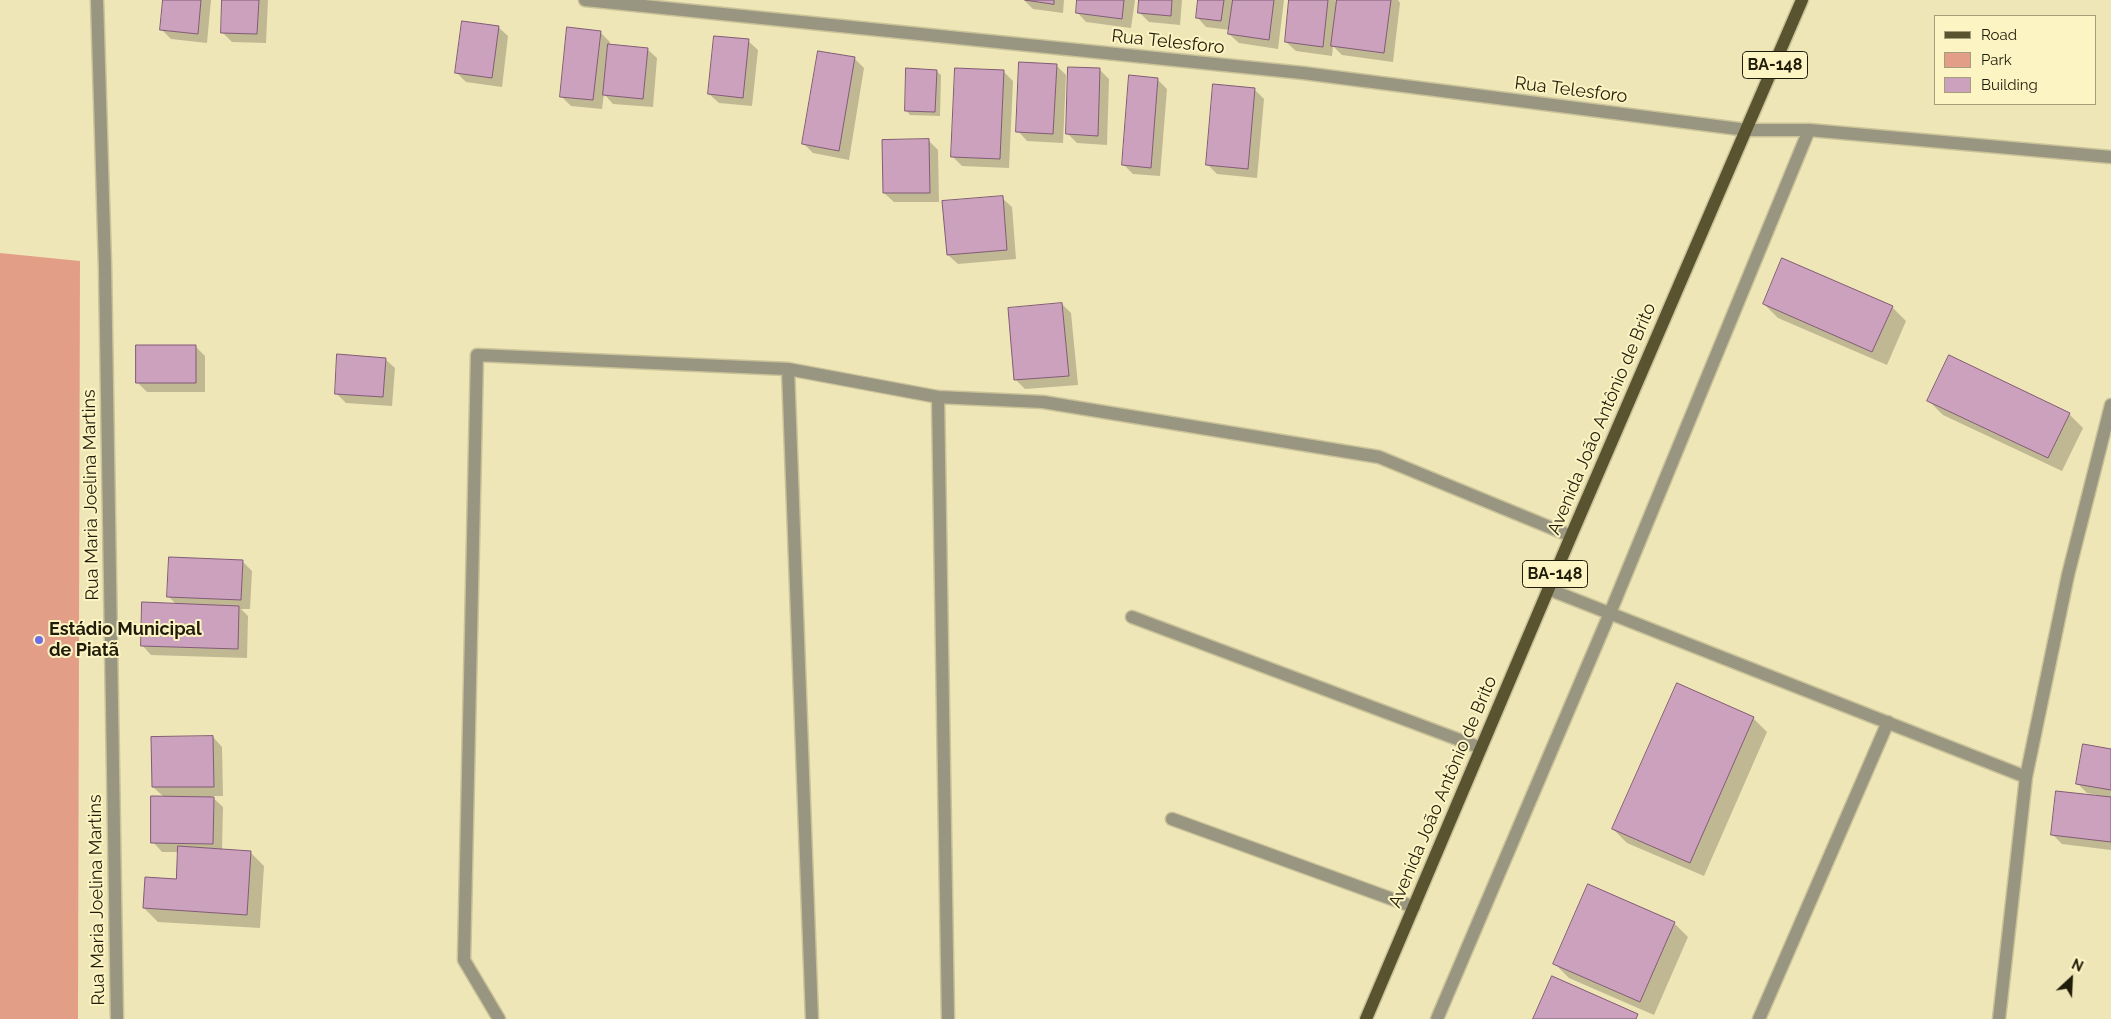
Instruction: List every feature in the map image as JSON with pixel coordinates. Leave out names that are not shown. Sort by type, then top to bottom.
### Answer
[{"type":"main road","name":"Avenida João Antônio de Brito","points":[[1366,1019],[1548,589],[1802,0]]},
{"type":"street","name":"Rua Maria Joelina Martins","points":[[98,0],[105,276],[117,1019]]},
{"type":"street","name":"Rua Telesforo","points":[[585,0],[1303,73],[1747,130],[1809,130],[2111,157]]},
{"type":"street","points":[[1437,1019],[1610,613],[1809,130]]},
{"type":"street","points":[[498,1019],[464,960],[478,355],[788,369],[938,397],[1043,402],[1379,457],[1571,536]]},
{"type":"street","points":[[788,369],[812,1019]]},
{"type":"street","points":[[938,397],[948,1019]]},
{"type":"street","points":[[1998,1019],[2026,777],[2068,575],[2111,405]]},
{"type":"street","points":[[1548,589],[2026,777]]},
{"type":"street","points":[[1132,618],[1481,748]]},
{"type":"street","points":[[1759,1019],[1888,722]]},
{"type":"street","points":[[1172,819],[1414,907]]},
{"type":"green space","name":"Estádio Municipal de Piatã","points":[[0,253],[80,261],[78,1019],[0,1019]]},
{"type":"building","points":[[163,0],[201,0],[198,34],[160,30]]},
{"type":"building","points":[[222,0],[259,0],[257,34],[221,33]]},
{"type":"building","points":[[1025,0],[1054,0],[1054,4]]},
{"type":"building","points":[[1077,0],[1124,0],[1122,19],[1076,13]]},
{"type":"building","points":[[1139,0],[1172,0],[1171,16],[1138,13]]},
{"type":"building","points":[[1198,0],[1224,0],[1221,21],[1196,18]]},
{"type":"building","points":[[1233,0],[1274,0],[1269,40],[1228,34]]},
{"type":"building","points":[[1289,0],[1328,0],[1323,47],[1285,42]]},
{"type":"building","points":[[1337,0],[1391,0],[1384,53],[1331,46]]},
{"type":"building","points":[[462,21],[499,26],[492,78],[455,73]]},
{"type":"building","points":[[567,27],[601,31],[593,100],[560,97]]},
{"type":"building","points":[[714,36],[749,39],[743,98],[708,94]]},
{"type":"building","points":[[608,44],[648,48],[643,99],[603,95]]},
{"type":"building","points":[[818,51],[855,57],[839,151],[802,144]]},
{"type":"building","points":[[1019,62],[1057,64],[1053,134],[1016,132]]},
{"type":"building","points":[[1068,67],[1100,68],[1098,136],[1066,134]]},
{"type":"building","points":[[906,68],[937,70],[935,112],[905,111]]},
{"type":"building","points":[[955,68],[1004,70],[1000,159],[951,157]]},
{"type":"building","points":[[1129,75],[1158,78],[1151,168],[1122,165]]},
{"type":"building","points":[[1213,84],[1255,88],[1248,169],[1206,165]]},
{"type":"building","points":[[929,139],[930,193],[883,193],[882,140]]},
{"type":"building","points":[[1003,196],[1007,250],[947,255],[942,201]]},
{"type":"building","points":[[1782,258],[1893,306],[1872,352],[1763,304]]},
{"type":"building","points":[[1062,303],[1069,376],[1014,380],[1008,308]]},
{"type":"building","points":[[136,345],[196,345],[196,383],[136,383]]},
{"type":"building","points":[[337,354],[386,358],[383,397],[335,394]]},
{"type":"building","points":[[1949,355],[2070,413],[2048,458],[1927,401]]},
{"type":"building","points":[[169,557],[243,560],[241,600],[167,597]]},
{"type":"building","points":[[142,602],[239,606],[238,649],[141,646]]},
{"type":"building","points":[[1677,683],[1754,717],[1690,863],[1612,829]]},
{"type":"building","points":[[213,736],[214,787],[152,787],[151,737]]},
{"type":"building","points":[[2083,744],[2111,749],[2111,790],[2076,784]]},
{"type":"building","points":[[2056,791],[2111,797],[2111,842],[2051,835]]},
{"type":"building","points":[[151,796],[214,797],[213,844],[151,843]]},
{"type":"building","points":[[178,846],[251,851],[247,915],[143,908],[145,877],[176,879]]},
{"type":"building","points":[[1588,884],[1675,922],[1640,1002],[1553,964]]},
{"type":"building","points":[[1552,976],[1638,1014],[1636,1019],[1533,1019]]},
{"type":"place","name":"Estádio Municipal de Piatã","points":[[39,640]]}]
